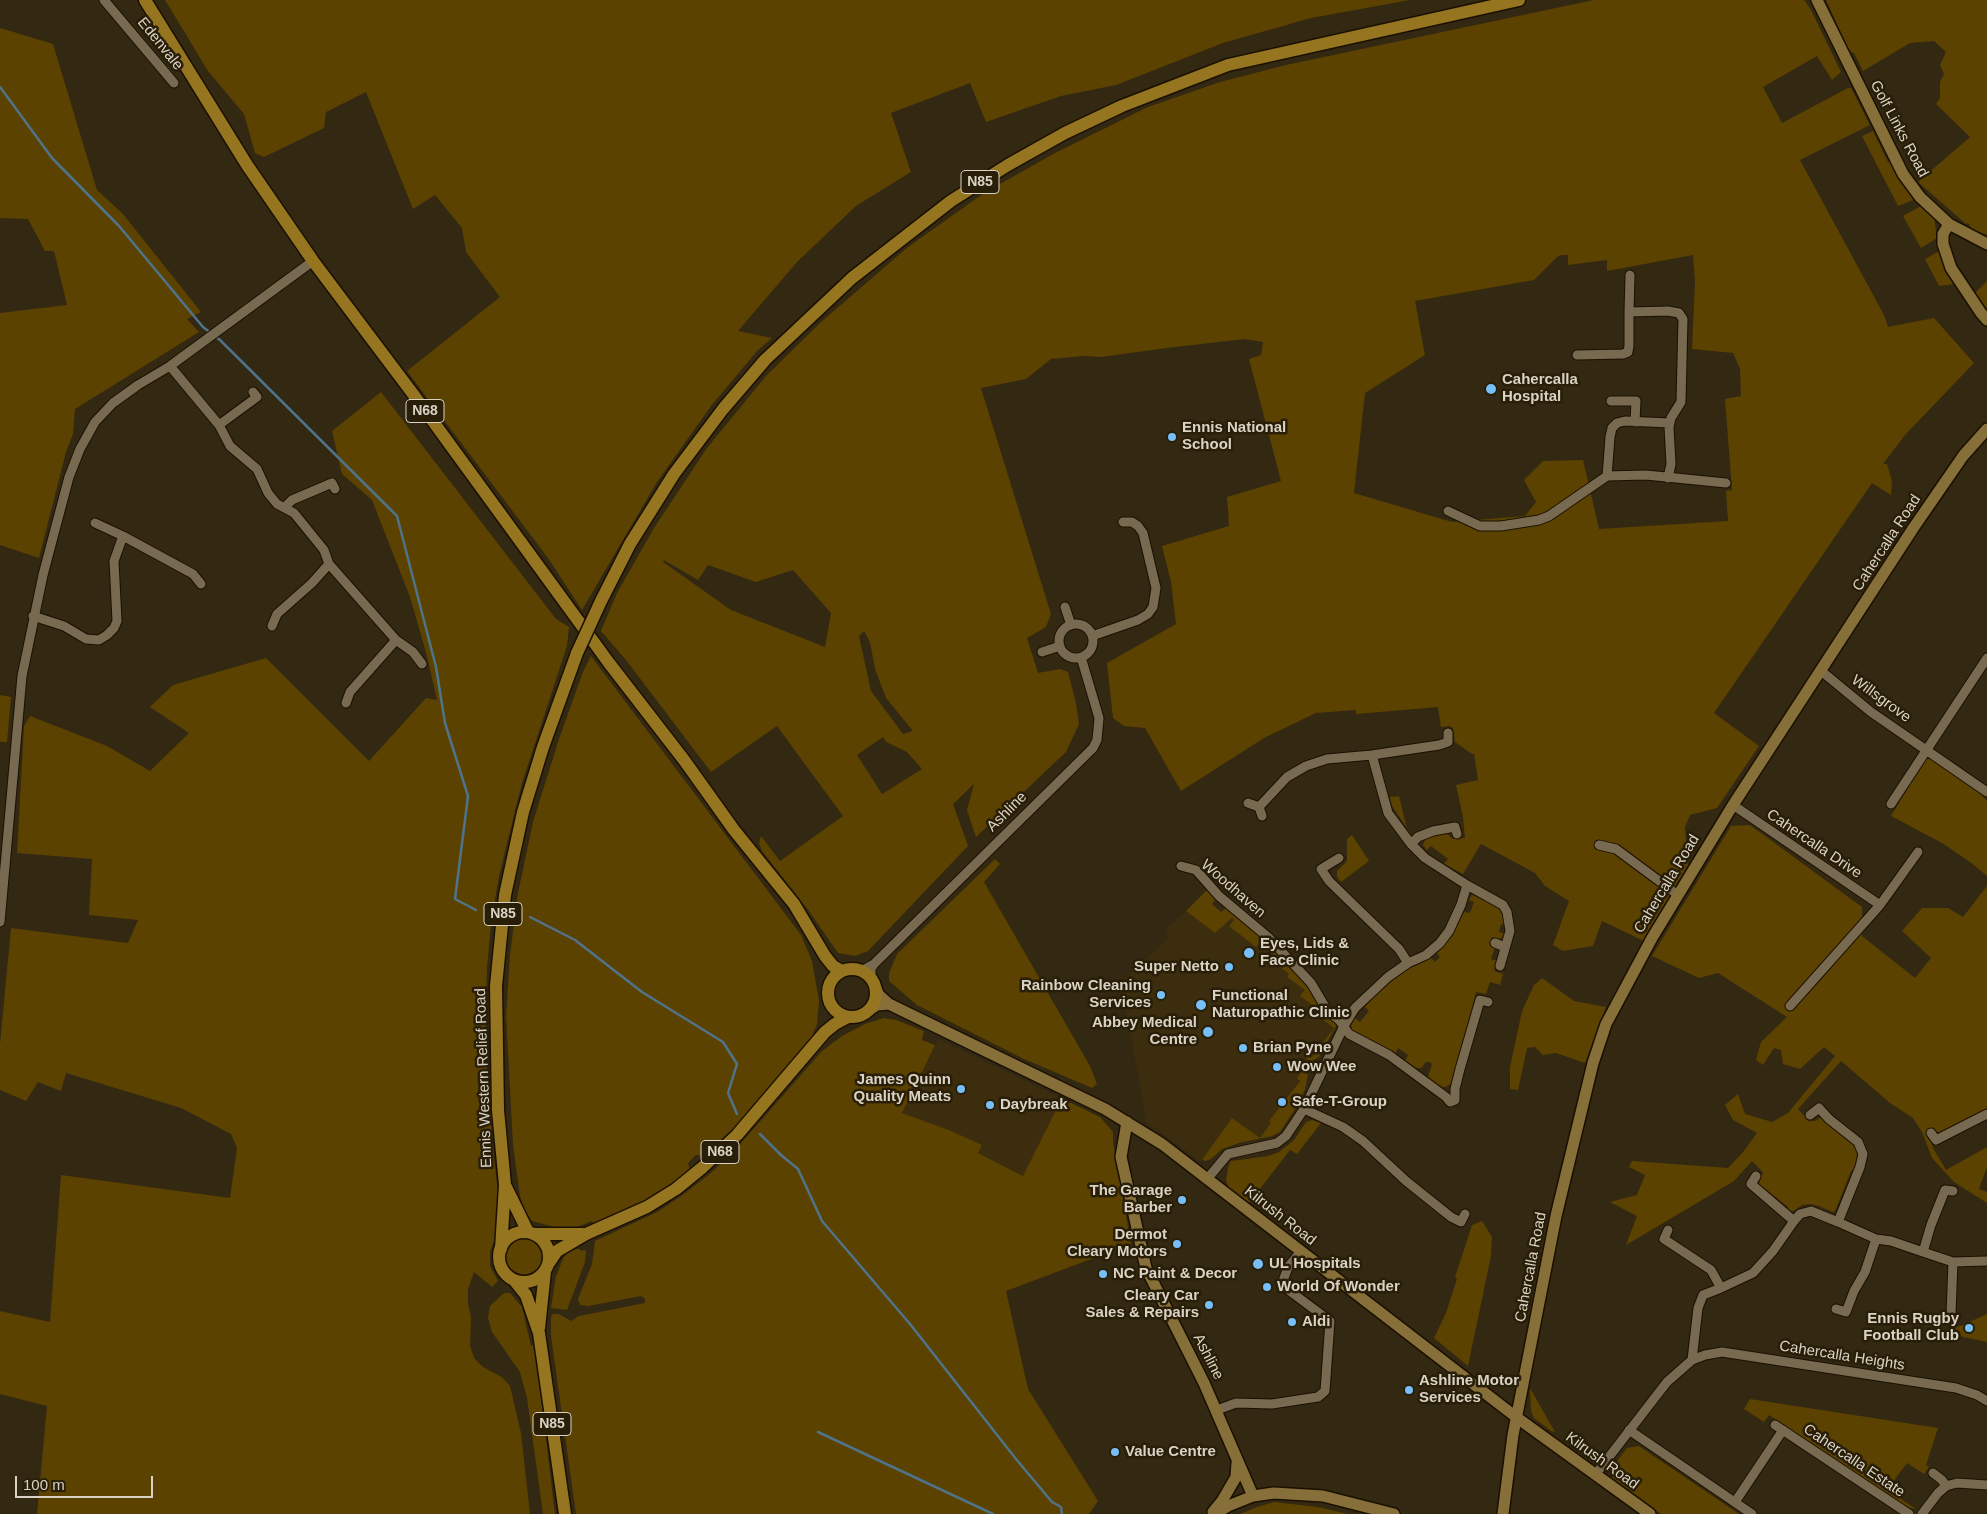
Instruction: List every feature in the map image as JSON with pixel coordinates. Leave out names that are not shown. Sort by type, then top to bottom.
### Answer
[{"type":"main road","name":"N68","points":[[145,0],[247,165],[314,261],[612,668],[684,760],[730,824],[794,904],[817,944],[833,966],[842,971]]},
{"type":"main road","name":"Ennis Western Relief Road","points":[[501,1249],[505,1185],[498,1110],[495,1031],[496,986],[505,895],[524,812],[543,747],[577,653],[601,602],[630,544],[674,474],[723,409],[765,360],[852,278],[951,201],[1008,164],[1065,133],[1122,106],[1220,68],[1292,50],[1519,0]]},
{"type":"main road","name":"N68","points":[[817,944],[828,977],[830,1020],[825,1032]]},
{"type":"main road","points":[[848,1017],[836,1011],[828,994],[833,978],[842,971],[858,970],[873,984],[875,1000],[869,1010]]},
{"type":"main road","name":"N68","points":[[547,1267],[557,1251],[586,1234],[646,1207],[676,1190],[738,1135],[825,1032],[848,1017],[863,1014],[869,1010]]},
{"type":"main road","name":"Ennis Western Relief Road","points":[[505,1185],[532,1233]]},
{"type":"main road","points":[[501,1249],[505,1241],[511,1236],[519,1232],[532,1233]]},
{"type":"main road","name":"N68","points":[[532,1233],[586,1234]]},
{"type":"main road","name":"N85","points":[[532,1233],[543,1239],[550,1255],[539,1333]]},
{"type":"main road","name":"N85","points":[[501,1249],[499,1256],[503,1269],[526,1295],[539,1333],[565,1514]]},
{"type":"main road","points":[[514,1280],[531,1281],[539,1277],[547,1267]]},
{"type":"street","name":"Edenvale","points":[[104,0],[174,83]]},
{"type":"street","name":"Golf Links Road","points":[[1817,0],[1903,174],[1920,197],[1949,224],[1987,244]]},
{"type":"street","points":[[1949,224],[1943,234],[1943,244],[1951,268],[1987,320]]},
{"type":"street","points":[[0,922],[22,676],[33,616],[70,477],[80,449],[94,422],[113,403],[170,366],[314,261]]},
{"type":"street","points":[[1577,355],[1623,354],[1628,352],[1630,346],[1630,275]]},
{"type":"street","points":[[1629,312],[1668,311],[1679,314],[1683,319],[1681,402],[1670,423],[1672,464],[1668,478]]},
{"type":"street","points":[[170,366],[218,425],[230,446],[257,469],[268,493],[277,504],[294,513],[324,550],[329,564],[396,640],[413,652],[422,664]]},
{"type":"street","points":[[218,425],[257,397],[253,392]]},
{"type":"street","points":[[1611,401],[1636,401],[1635,422]]},
{"type":"street","points":[[1607,476],[1612,428],[1617,423],[1670,423]]},
{"type":"street","name":"Cahercalla Road","points":[[1503,1514],[1516,1417],[1556,1216],[1593,1063],[1606,1024],[1652,938],[1733,805],[1914,527],[1963,456],[1987,429]]},
{"type":"street","points":[[1448,511],[1480,526],[1488,527],[1539,520],[1563,507],[1607,476],[1624,474],[1726,483]]},
{"type":"street","points":[[285,507],[292,500],[332,484],[335,489]]},
{"type":"street","points":[[1092,636],[1138,620],[1148,614],[1153,607],[1156,588],[1142,533],[1138,526],[1132,522],[1123,522]]},
{"type":"street","points":[[95,523],[193,574],[201,584]]},
{"type":"street","points":[[33,616],[64,626],[86,639],[99,640],[107,635],[114,628],[117,621],[114,561],[123,536]]},
{"type":"street","points":[[272,626],[277,614],[312,583],[329,564]]},
{"type":"street","points":[[1065,607],[1070,625]]},
{"type":"street","points":[[1078,624],[1085,626],[1092,636],[1090,649],[1081,657],[1072,658],[1066,655],[1060,646],[1061,633],[1070,625],[1078,624]]},
{"type":"street","points":[[346,703],[350,692],[396,640]]},
{"type":"street","points":[[1042,652],[1060,646]]},
{"type":"street","name":"Ashline","points":[[858,970],[865,969],[874,964],[1092,748],[1097,740],[1100,718],[1081,657]]},
{"type":"street","points":[[1891,804],[1987,658]]},
{"type":"street","name":"Willsgrove","points":[[1820,670],[1871,712],[1987,792]]},
{"type":"street","points":[[1248,803],[1261,812],[1287,777],[1306,766],[1327,759],[1372,755],[1439,745],[1448,742],[1448,733]]},
{"type":"street","points":[[1372,755],[1388,813],[1411,844],[1425,858],[1467,885],[1504,905],[1510,920],[1510,931],[1500,966]]},
{"type":"street","name":"Cahercalla Drive","points":[[1733,805],[1880,905]]},
{"type":"street","points":[[1411,844],[1418,837],[1456,827],[1457,834]]},
{"type":"street","points":[[1599,845],[1616,849],[1678,894]]},
{"type":"street","points":[[1790,1006],[1880,905],[1918,852]]},
{"type":"street","points":[[1339,858],[1321,869],[1329,881],[1399,949],[1408,963]]},
{"type":"street","name":"Woodhaven","points":[[1181,866],[1196,870],[1219,896],[1269,938],[1311,983],[1327,1010],[1344,1026],[1349,1034],[1389,1055],[1435,1088],[1450,1102],[1455,1100],[1455,1089],[1480,1000],[1488,1002]]},
{"type":"street","points":[[1208,1178],[1228,1154],[1277,1143],[1286,1136],[1304,1109],[1344,1026],[1355,1008],[1370,993],[1408,963],[1426,955],[1440,942],[1449,931],[1462,906],[1467,885]]},
{"type":"street","points":[[1495,943],[1505,947]]},
{"type":"street","points":[[873,984],[871,969],[874,964]]},
{"type":"street","name":"Kilrush Road","points":[[873,984],[879,995],[888,1004],[1105,1108],[1162,1144],[1516,1417],[1650,1514]]},
{"type":"street","points":[[869,1010],[877,1005],[888,1004]]},
{"type":"street","points":[[1810,1114],[1819,1108],[1829,1119],[1858,1142],[1862,1154],[1860,1168],[1838,1222]]},
{"type":"street","points":[[1304,1109],[1343,1127],[1363,1141],[1406,1181],[1451,1217],[1461,1222],[1465,1214]]},
{"type":"street","points":[[1931,1133],[1936,1140],[1987,1114]]},
{"type":"street","name":"Ashline","points":[[1126,1122],[1121,1157],[1146,1268],[1217,1410],[1253,1496]]},
{"type":"street","points":[[1756,1176],[1751,1184],[1794,1221]]},
{"type":"street","points":[[1924,1252],[1931,1225],[1945,1190],[1953,1191]]},
{"type":"street","points":[[1595,1475],[1667,1382],[1692,1360],[1698,1308],[1703,1295],[1753,1273],[1773,1251],[1800,1214],[1811,1211],[1876,1240],[1891,1241],[1953,1262],[1987,1261]]},
{"type":"street","points":[[1668,1230],[1664,1239],[1711,1270],[1720,1288]]},
{"type":"street","points":[[1836,1309],[1846,1312],[1854,1291],[1865,1272],[1876,1240]]},
{"type":"street","points":[[1217,1410],[1236,1403],[1272,1404],[1318,1397],[1325,1391],[1330,1321],[1287,1289],[1283,1281],[1288,1267],[1301,1251]]},
{"type":"street","points":[[1945,1318],[1951,1314],[1953,1262]]},
{"type":"street","name":"Cahercalla Heights","points":[[1692,1360],[1722,1352],[1956,1388],[1977,1395],[1987,1401]]},
{"type":"street","name":"Cahercalla Estate","points":[[1775,1425],[1909,1514]]},
{"type":"street","points":[[1629,1430],[1752,1514]]},
{"type":"street","name":"Cahercalla Estate","points":[[1735,1502],[1783,1430]]},
{"type":"street","points":[[1213,1514],[1236,1477],[1237,1461]]},
{"type":"street","points":[[1933,1473],[1946,1486]]},
{"type":"street","points":[[1922,1514],[1938,1493],[1946,1486],[1957,1483],[1987,1485]]},
{"type":"street","points":[[1213,1514],[1253,1496],[1280,1494],[1323,1496],[1394,1514]]},
{"type":"shaded area","points":[[165,0],[1410,0],[1311,18],[1223,43],[1116,85],[1061,96],[986,122],[970,83],[891,113],[911,172],[856,206],[797,262],[738,331],[772,338],[757,351],[711,406],[657,482],[582,610],[548,558],[407,371],[500,297],[466,252],[462,228],[435,195],[413,209],[366,92],[326,112],[324,128],[264,157],[255,153],[244,114],[208,71]]},
{"type":"shaded area","points":[[1594,0],[1803,0],[1811,10],[1841,72],[1832,80],[1817,56],[1763,87],[1782,123],[1851,88],[1870,125],[1800,160],[1884,315],[1888,327],[1934,318],[1974,363],[1905,435],[1883,464],[1887,464],[1892,481],[1891,495],[1872,483],[1714,713],[1759,746],[1717,808],[1690,815],[1685,827],[1688,865],[1644,941],[1602,921],[1593,946],[1563,951],[1553,945],[1569,901],[1545,886],[1535,873],[1481,844],[1463,874],[1444,864],[1448,859],[1431,846],[1427,850],[1423,845],[1426,838],[1445,832],[1453,839],[1465,838],[1463,817],[1456,785],[1478,780],[1474,754],[1455,742],[1453,728],[1450,726],[1441,727],[1438,707],[1356,714],[1356,710],[1316,713],[1264,738],[1181,791],[1145,728],[1124,726],[1113,718],[1107,663],[1176,624],[1171,582],[1162,546],[1229,526],[1227,497],[1281,481],[1249,359],[1261,355],[1263,342],[1244,339],[1101,357],[1085,356],[1051,359],[1026,379],[981,388],[1051,614],[1046,627],[1027,638],[1038,673],[1060,669],[1068,672],[1079,724],[1066,752],[976,837],[967,810],[974,784],[953,804],[968,846],[868,951],[855,956],[838,953],[809,911],[762,851],[759,843],[761,836],[780,861],[843,816],[777,726],[711,772],[626,660],[601,631],[617,593],[654,528],[707,448],[766,376],[821,322],[908,247],[984,193],[1055,153],[1148,107],[1220,82],[1286,65]],"holes":[[[1568,255],[1568,265],[1607,260],[1607,271],[1693,255],[1695,282],[1692,349],[1733,353],[1740,369],[1741,396],[1725,399],[1732,490],[1726,491],[1728,521],[1599,529],[1583,460],[1543,461],[1524,480],[1536,502],[1525,516],[1452,522],[1354,493],[1365,393],[1425,355],[1415,301],[1534,280],[1557,257]],[[664,560],[698,580],[708,565],[756,582],[793,570],[831,613],[825,647],[731,610],[663,562]],[[864,631],[870,642],[875,669],[886,698],[913,731],[903,734],[871,691],[859,636]],[[883,737],[886,742],[907,752],[922,769],[882,794],[857,755]]]},
{"type":"shaded area","points":[[1826,0],[1987,0],[1987,235],[1972,229],[1968,223],[1966,224],[1918,182],[1970,137],[1936,104],[1940,98],[1940,82],[1944,74],[1940,65],[1946,52],[1934,41],[1910,43],[1863,71],[1854,53],[1848,48]]},
{"type":"shaded area","points":[[0,28],[53,44],[97,190],[123,214],[201,312],[187,319],[199,332],[75,409],[73,434],[66,452],[39,558],[0,545],[0,313],[67,305],[54,251],[45,251],[28,219],[0,218]]},
{"type":"shaded area","points":[[1873,131],[1888,162],[1891,161],[1902,183],[1916,199],[1898,206],[1862,136]]},
{"type":"shaded area","points":[[1921,206],[1934,218],[1937,238],[1921,248],[1903,216]]},
{"type":"shaded area","points":[[1939,251],[1954,284],[1939,286],[1925,259]]},
{"type":"shaded area","points":[[1987,281],[1987,309],[1974,294]]},
{"type":"shaded area","points":[[381,392],[556,619],[569,627],[567,646],[522,783],[499,876],[491,923],[487,968],[485,1033],[488,1098],[497,1185],[501,1190],[496,1235],[490,1252],[490,1266],[498,1281],[492,1287],[474,1272],[468,1289],[468,1304],[471,1317],[470,1345],[474,1358],[483,1367],[502,1377],[510,1386],[521,1433],[530,1514],[37,1514],[47,1406],[0,1394],[0,1311],[50,1322],[61,1175],[230,1198],[237,1148],[231,1134],[181,1108],[66,1073],[61,1091],[38,1082],[26,1101],[0,1090],[0,1044],[11,928],[128,943],[138,920],[89,915],[92,859],[17,853],[24,726],[30,716],[107,746],[150,771],[189,733],[150,707],[173,685],[266,658],[369,761],[426,698],[437,700],[410,597],[372,500],[342,474],[332,431]]},
{"type":"shaded area","points":[[591,656],[801,935],[812,961],[819,1001],[817,1024],[810,1041],[748,1114],[710,1152],[704,1156],[696,1155],[688,1163],[690,1170],[663,1190],[632,1208],[594,1224],[592,1221],[577,1227],[558,1228],[532,1221],[525,1212],[520,1196],[513,1145],[506,1016],[510,955],[518,893],[533,822],[559,739],[583,672]]},
{"type":"shaded area","points":[[0,695],[11,697],[7,742],[0,742]]},
{"type":"shaded area","points":[[1927,759],[1935,759],[1972,785],[1987,801],[1987,876],[1942,843],[1891,816]]},
{"type":"shaded area","points":[[1399,796],[1407,828],[1392,806],[1390,797]]},
{"type":"shaded area","points":[[1750,825],[1862,907],[1862,936],[1915,978],[1931,958],[1902,931],[1922,908],[1948,908],[1963,917],[1987,886],[1987,1110],[1943,1133],[1935,1131],[1933,1127],[1927,1132],[1933,1148],[1946,1170],[1987,1147],[1987,1167],[1979,1189],[1987,1192],[1987,1203],[1954,1182],[1932,1158],[1922,1132],[1913,1118],[1890,1103],[1841,1061],[1798,1109],[1809,1121],[1815,1121],[1821,1117],[1828,1121],[1829,1125],[1855,1145],[1857,1154],[1856,1168],[1851,1171],[1835,1211],[1833,1212],[1810,1204],[1802,1205],[1793,1211],[1788,1210],[1788,1207],[1763,1187],[1758,1186],[1763,1172],[1752,1161],[1734,1181],[1626,1245],[1637,1216],[1610,1202],[1637,1195],[1645,1175],[1629,1167],[1632,1161],[1728,1168],[1757,1133],[1733,1120],[1725,1105],[1738,1094],[1745,1114],[1772,1122],[1788,1113],[1835,1056],[1824,1047],[1800,1069],[1783,1064],[1781,1050],[1774,1048],[1763,1065],[1756,1060],[1761,1042],[1787,1017],[1718,973],[1699,978],[1652,956],[1731,826]]},
{"type":"shaded area","points":[[1352,835],[1369,861],[1341,882],[1337,877],[1337,871],[1347,861],[1347,839]]},
{"type":"shaded area","points":[[995,859],[1000,864],[984,882],[1090,1066],[1097,1084],[1092,1088],[1024,1059],[917,1005],[889,981],[889,973],[897,954]]},
{"type":"shaded area","points":[[1207,890],[1216,899],[1212,904],[1221,912],[1226,908],[1274,949],[1307,985],[1326,1014],[1336,1024],[1336,1026],[1319,1057],[1312,1061],[1306,1059],[1307,1056],[1311,1058],[1334,1028],[1316,1014],[1319,1010],[1300,996],[1305,990],[1287,977],[1289,974],[1271,960],[1274,956],[1259,944],[1256,947],[1229,926],[1234,920],[1232,918],[1215,933],[1186,911]]},
{"type":"shaded area","points":[[1472,895],[1500,907],[1506,919],[1507,926],[1501,924],[1499,932],[1505,934],[1504,938],[1492,937],[1489,944],[1495,948],[1491,959],[1497,961],[1494,971],[1503,974],[1500,985],[1490,982],[1486,994],[1476,992],[1454,1080],[1445,1087],[1438,1086],[1428,1077],[1432,1064],[1430,1062],[1426,1062],[1421,1068],[1416,1068],[1405,1061],[1408,1055],[1398,1048],[1395,1054],[1354,1032],[1351,1025],[1355,1018],[1360,1022],[1369,1011],[1365,1007],[1379,991],[1409,968],[1431,958],[1435,962],[1440,957],[1437,953],[1454,931],[1464,912],[1470,913],[1474,902],[1469,900]]},
{"type":"shaded area","points":[[1186,911],[1215,933],[1232,918],[1261,941],[1259,944],[1274,956],[1271,960],[1289,974],[1287,977],[1305,990],[1301,997],[1319,1011],[1316,1014],[1334,1028],[1311,1058],[1300,1080],[1269,1121],[1271,1123],[1260,1139],[1232,1118],[1201,1162],[1144,1120],[1146,1118],[1121,983],[1168,937],[1165,929]]},
{"type":"shaded area","points":[[1542,978],[1574,1001],[1606,1007],[1585,1063],[1556,1053],[1543,1055],[1535,1047],[1527,1048],[1518,1090],[1510,1089],[1510,1067],[1522,1011],[1534,985]]},
{"type":"shaded area","points":[[884,1018],[896,1020],[924,1031],[922,1040],[935,1045],[902,1113],[949,1130],[982,1145],[978,1153],[1023,1176],[1056,1110],[1061,1112],[1067,1101],[1100,1117],[1113,1132],[1113,1142],[1131,1244],[1006,1291],[1028,1389],[1098,1501],[1089,1514],[576,1514],[551,1336],[551,1317],[553,1314],[559,1314],[571,1321],[579,1316],[645,1303],[645,1299],[641,1296],[588,1306],[580,1305],[578,1299],[592,1264],[595,1241],[659,1211],[684,1194],[712,1172],[735,1150],[822,1051],[842,1036],[865,1024]]},
{"type":"shaded area","points":[[938,1039],[1067,1101],[1061,1112],[1056,1110],[1024,1176],[978,1153],[981,1145],[949,1130],[901,1112]]},
{"type":"shaded area","points":[[1303,1070],[1308,1075],[1305,1089],[1299,1103],[1280,1132],[1272,1136],[1239,1143],[1222,1149],[1211,1159],[1202,1160],[1232,1118],[1260,1138],[1271,1123],[1269,1121],[1300,1081],[1297,1078]]},
{"type":"shaded area","points":[[1312,1120],[1321,1123],[1297,1154],[1290,1150],[1249,1203],[1229,1188],[1226,1181],[1231,1161],[1268,1156],[1279,1152],[1294,1140],[1306,1122]]},
{"type":"shaded area","points":[[1482,1221],[1492,1237],[1491,1256],[1468,1366],[1434,1338],[1446,1313],[1457,1279],[1455,1277],[1472,1225]]},
{"type":"shaded area","points":[[524,1237],[538,1243],[544,1257],[538,1271],[524,1277],[510,1271],[504,1257],[510,1243]]},
{"type":"shaded area","points":[[576,1249],[586,1250],[585,1262],[567,1310],[551,1308],[556,1276],[563,1259],[567,1253]]},
{"type":"shaded area","points":[[504,1293],[510,1293],[522,1307],[531,1346],[537,1346],[555,1514],[543,1514],[527,1398],[520,1372],[492,1332],[488,1318],[490,1306]]},
{"type":"shaded area","name":"Ennis Rugby Football Club","points":[[1987,1314],[1987,1342],[1940,1332],[1963,1325]]},
{"type":"shaded area","points":[[1530,1388],[1555,1432],[1534,1418],[1531,1411]]},
{"type":"shaded area","points":[[1750,1399],[1938,1428],[1926,1465],[1929,1467],[1924,1474],[1907,1463],[1887,1490],[1916,1509],[1907,1508],[1769,1415],[1764,1422],[1744,1409]]},
{"type":"shaded area","points":[[1639,1446],[1739,1514],[1661,1514],[1612,1478],[1614,1465],[1627,1448]]},
{"type":"shaded area","points":[[1274,1502],[1318,1507],[1348,1514],[1240,1514]]},
{"type":"waterway","points":[[0,87],[52,158],[119,226],[203,327],[220,340],[397,516],[436,667],[445,723],[468,796],[455,899],[476,910]]},
{"type":"waterway","points":[[530,917],[575,940],[642,992],[723,1042],[737,1064],[728,1093],[737,1114]]},
{"type":"waterway","points":[[760,1134],[798,1169],[822,1221],[910,1324],[1016,1459],[1052,1502],[1061,1507],[1062,1514]]},
{"type":"waterway","points":[[818,1432],[993,1514]]},
{"type":"place","name":"Cahercalla Hospital","points":[[1491,389]]},
{"type":"place","name":"Ennis National School","points":[[1172,437]]},
{"type":"place","name":"Eyes, Lids & Face Clinic","points":[[1249,953]]},
{"type":"place","name":"Super Netto","points":[[1229,967]]},
{"type":"place","name":"Rainbow Cleaning Services","points":[[1161,995]]},
{"type":"place","name":"Functional Naturopathic Clinic","points":[[1201,1005]]},
{"type":"place","name":"Abbey Medical Centre","points":[[1208,1032]]},
{"type":"place","name":"Brian Pyne","points":[[1243,1048]]},
{"type":"place","name":"Wow Wee","points":[[1277,1067]]},
{"type":"place","name":"James Quinn Quality Meats","points":[[961,1089]]},
{"type":"place","name":"Safe-T-Group","points":[[1282,1102]]},
{"type":"place","name":"Daybreak","points":[[990,1105]]},
{"type":"place","name":"The Garage Barber","points":[[1182,1200]]},
{"type":"place","name":"Dermot Cleary Motors","points":[[1177,1244]]},
{"type":"place","name":"UL Hospitals","points":[[1258,1264]]},
{"type":"place","name":"NC Paint & Decor","points":[[1103,1274]]},
{"type":"place","name":"World Of Wonder","points":[[1267,1287]]},
{"type":"place","name":"Cleary Car Sales & Repairs","points":[[1209,1305]]},
{"type":"place","name":"Aldi","points":[[1292,1322]]},
{"type":"place","name":"Ennis Rugby Football Club","points":[[1969,1328]]},
{"type":"place","name":"Ashline Motor Services","points":[[1409,1390]]},
{"type":"place","name":"Value Centre","points":[[1115,1452]]}]
